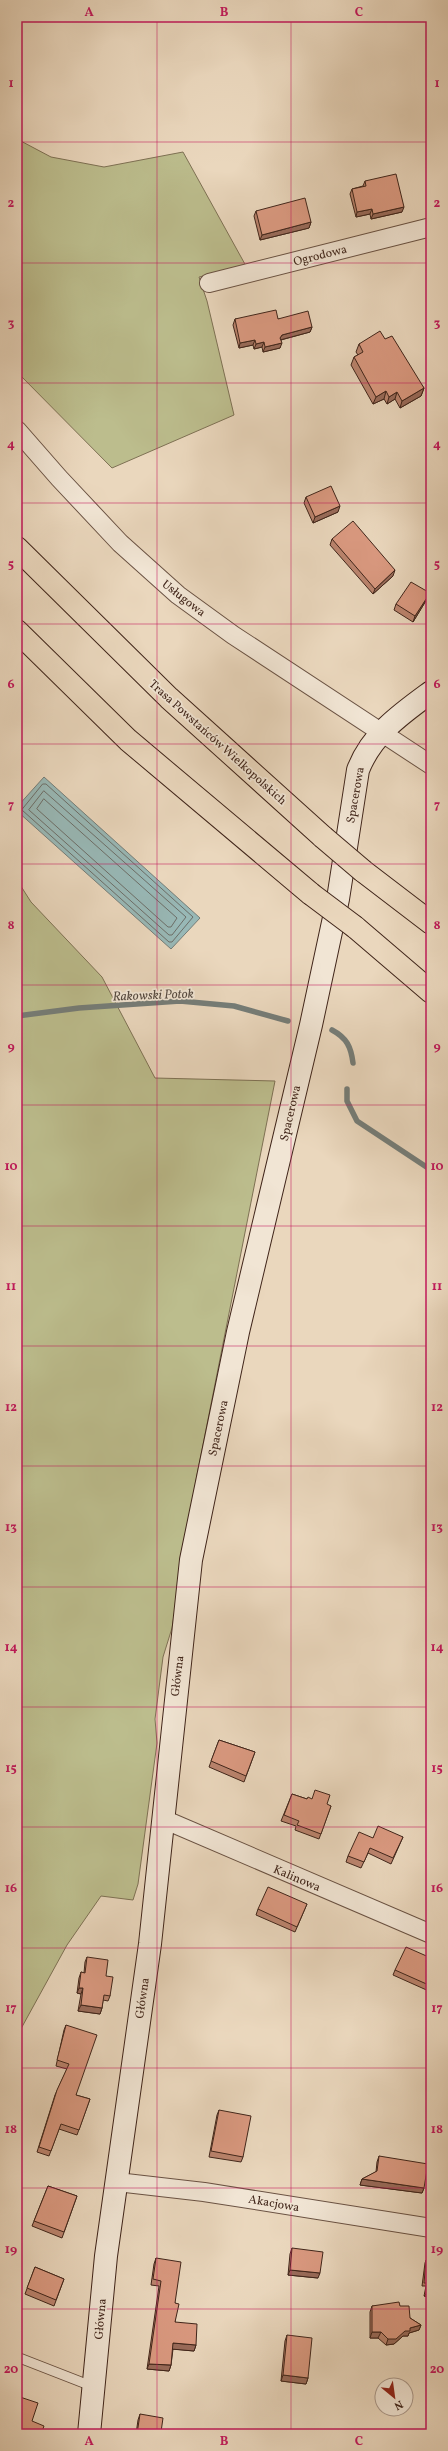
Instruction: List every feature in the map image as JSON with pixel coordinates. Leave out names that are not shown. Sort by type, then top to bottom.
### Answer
[{"type":"highway","name":"Trasa Powstańców Wielkopolskich","points":[[17,548],[169,698],[323,837],[363,871],[431,924]]},
{"type":"highway","points":[[17,631],[128,740],[311,894],[355,927],[431,992]]},
{"type":"street","name":"Ogrodowa","points":[[209,283],[431,227]]},
{"type":"street","name":"Usługowa","points":[[17,430],[59,478],[120,543],[178,594],[233,635],[431,766]]},
{"type":"street","name":"Spacerowa","points":[[191,1560],[238,1332],[311,1025],[334,913],[358,770],[364,754],[379,732],[431,692]]},
{"type":"street","name":"Główna","points":[[89,2434],[106,2256],[150,1944],[170,1735],[191,1560]]},
{"type":"street","name":"Kalinowa","points":[[163,1819],[431,1934]]},
{"type":"street","name":"Akacjowa","points":[[117,2182],[204,2192],[431,2228]]},
{"type":"lane","points":[[17,2358],[94,2387]]},
{"type":"green space","points":[[17,139],[51,157],[104,167],[183,152],[246,266],[199,277],[207,301],[234,415],[112,468],[17,372]]},
{"type":"green space","points":[[17,880],[31,902],[102,977],[155,1078],[275,1081],[197,1475],[172,1628],[163,1657],[155,1719],[157,1743],[138,1884],[133,1900],[101,1896],[67,1945],[17,2036]]},
{"type":"water","points":[[44,777],[200,918],[171,949],[17,811],[17,807]]},
{"type":"building","points":[[396,174],[404,207],[373,214],[372,209],[357,212],[352,189],[366,186],[365,181]]},
{"type":"building","points":[[305,198],[311,222],[262,235],[256,211]]},
{"type":"building","points":[[276,310],[278,319],[308,311],[312,327],[282,335],[280,338],[282,343],[265,347],[264,342],[256,344],[255,340],[240,343],[235,319]]},
{"type":"building","points":[[380,331],[385,339],[392,336],[424,388],[402,401],[397,392],[389,397],[386,391],[376,397],[354,357],[363,352],[359,344]]},
{"type":"building","points":[[331,486],[340,506],[315,517],[306,497]]},
{"type":"building","points":[[353,521],[395,570],[375,589],[332,539]]},
{"type":"building","points":[[411,582],[430,593],[415,616],[396,604]]},
{"type":"building","points":[[219,1740],[255,1752],[246,1776],[211,1761]]},
{"type":"building","points":[[315,1790],[330,1795],[327,1804],[331,1806],[321,1834],[297,1825],[299,1821],[284,1815],[292,1794],[307,1799],[308,1797],[312,1799]]},
{"type":"building","points":[[378,1826],[403,1837],[393,1858],[370,1848],[364,1862],[348,1856],[359,1832],[373,1838]]},
{"type":"building","points":[[268,1887],[307,1904],[297,1927],[258,1909]]},
{"type":"building","points":[[406,1947],[431,1958],[431,1986],[395,1970]]},
{"type":"building","points":[[87,1957],[108,1960],[106,1976],[113,1977],[110,1996],[104,1995],[102,2008],[81,2005],[83,1988],[79,1988],[81,1972],[85,1973]]},
{"type":"building","points":[[66,2025],[97,2035],[76,2095],[90,2099],[79,2130],[61,2124],[51,2151],[39,2147],[57,2090],[69,2064],[57,2060]]},
{"type":"building","points":[[219,2110],[251,2116],[243,2157],[211,2151]]},
{"type":"building","points":[[379,2156],[428,2164],[424,2188],[362,2179],[377,2171]]},
{"type":"building","points":[[48,2186],[77,2196],[64,2232],[34,2221]]},
{"type":"building","points":[[292,2248],[323,2252],[320,2273],[290,2270]]},
{"type":"building","points":[[156,2258],[181,2262],[175,2303],[179,2304],[175,2322],[197,2324],[196,2345],[173,2343],[171,2365],[149,2364],[161,2281],[153,2279]]},
{"type":"building","points":[[426,2260],[431,2261],[431,2294],[426,2294],[427,2283],[424,2283]]},
{"type":"building","points":[[35,2267],[64,2279],[56,2300],[27,2288]]},
{"type":"building","points":[[399,2302],[400,2306],[409,2306],[410,2318],[421,2325],[410,2328],[410,2331],[405,2331],[396,2339],[388,2339],[381,2332],[372,2332],[372,2306]]},
{"type":"building","points":[[287,2335],[312,2338],[308,2378],[283,2375]]},
{"type":"building","points":[[17,2396],[38,2403],[32,2421],[44,2426],[41,2434],[17,2434]]},
{"type":"building","points":[[140,2414],[163,2418],[161,2432],[163,2433],[137,2434]]},
{"type":"waterway","name":"Rakowski Potok","points":[[17,1016],[79,1008],[180,1001],[234,1006],[288,1021]]},
{"type":"waterway","name":"Rakowski Potok","points":[[332,1030],[345,1040],[351,1052],[353,1063]]},
{"type":"waterway","name":"Rakowski Potok","points":[[347,1089],[347,1101],[357,1121],[431,1170]]}]
